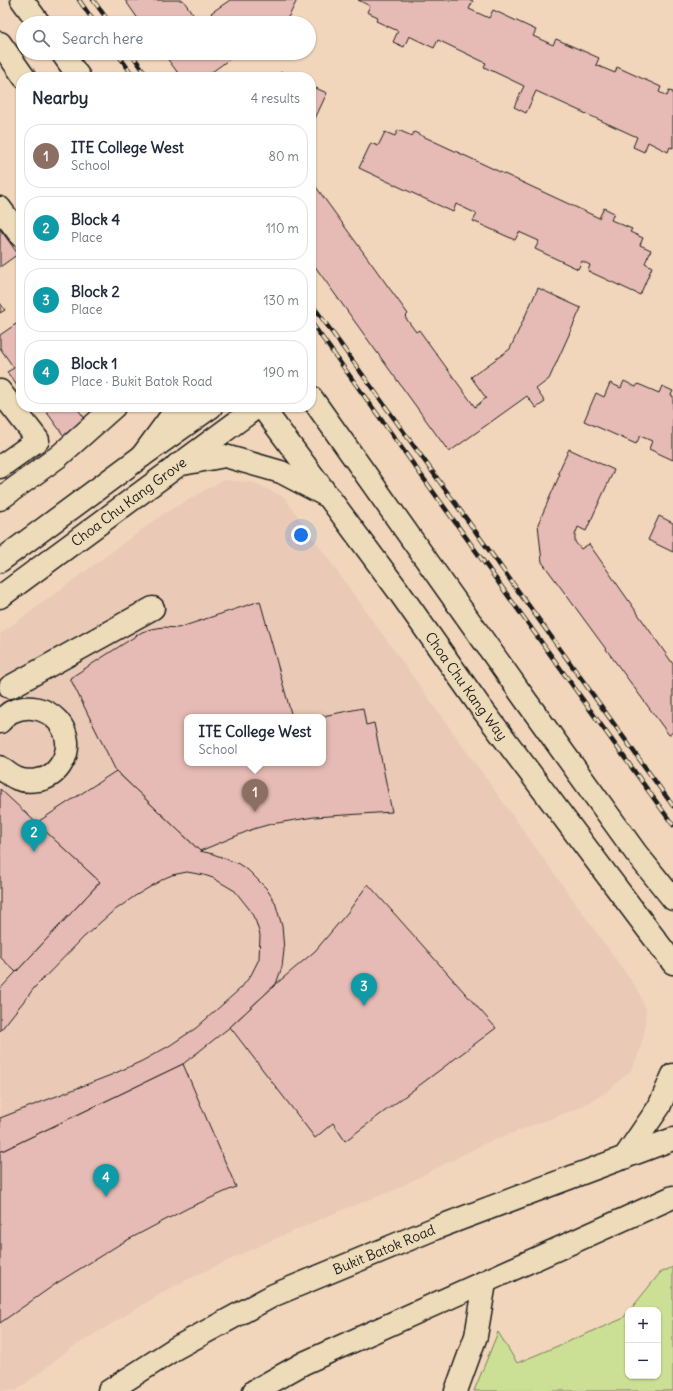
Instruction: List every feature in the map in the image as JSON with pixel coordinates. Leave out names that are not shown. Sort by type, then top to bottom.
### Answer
[{"type":"main road","points":[[22,0],[34,16]]},
{"type":"main road","points":[[0,43],[20,72]]},
{"type":"main road","points":[[67,60],[75,72]]},
{"type":"main road","points":[[0,208],[16,229]]},
{"type":"main road","points":[[0,391],[16,412]]},
{"type":"main road","points":[[316,404],[636,854],[673,900]]},
{"type":"main road","points":[[0,467],[38,440],[16,412]]},
{"type":"main road","points":[[0,499],[59,456],[108,412]]},
{"type":"main road","points":[[142,456],[174,412]]},
{"type":"main road","name":"Choa Chu Kang Grove","points":[[0,561],[204,412]]},
{"type":"main road","name":"Choa Chu Kang Grove","points":[[0,597],[250,412]]},
{"type":"main road","name":"Choa Chu Kang Way","points":[[266,412],[330,497],[484,711],[669,958]]},
{"type":"main road","points":[[178,465],[226,456],[281,472],[330,497]]},
{"type":"main road","points":[[25,708],[5,680],[153,608]]},
{"type":"main road","points":[[0,722],[10,713],[25,708],[40,709],[54,716],[64,728],[68,744],[65,759],[56,772],[43,780],[27,782],[12,777],[0,767]]},
{"type":"main road","points":[[669,958],[673,979]]},
{"type":"main road","points":[[624,1158],[659,1107],[673,1075]]},
{"type":"main road","name":"Bukit Batok Road","points":[[108,1391],[176,1348],[274,1295],[436,1228],[673,1139]]},
{"type":"main road","points":[[254,1391],[304,1363],[485,1283],[673,1197]]},
{"type":"main road","points":[[456,1391],[476,1336],[485,1283]]},
{"type":"shaded area","points":[[223,480],[252,482],[284,497],[638,990],[646,1010],[645,1029],[640,1051],[631,1070],[607,1092],[579,1108],[486,1143],[390,1192],[347,1208],[261,1245],[176,1285],[70,1349],[16,1391],[0,1391],[0,634],[163,514]]},
{"type":"green space","points":[[673,1267],[673,1391],[474,1391],[498,1332],[517,1363],[622,1319],[625,1316],[625,1379],[661,1379],[661,1307],[632,1307],[660,1273]]},
{"type":"building","points":[[125,0],[183,0],[194,16],[136,16]]},
{"type":"building","points":[[230,0],[297,0],[289,16],[213,16],[211,13]]},
{"type":"building","points":[[358,0],[471,0],[473,1],[469,9],[489,18],[493,10],[536,30],[533,36],[553,45],[556,39],[599,58],[596,65],[615,73],[617,67],[661,87],[659,92],[667,96],[669,91],[673,92],[673,148],[670,147],[668,152],[648,142],[644,152],[633,147],[637,137],[536,91],[526,113],[514,107],[524,86],[484,67],[486,63],[438,40],[434,48],[409,36],[404,47],[393,42],[398,31],[376,21],[378,17],[367,12],[370,6]]},
{"type":"building","points":[[168,60],[228,60],[212,72],[177,72]]},
{"type":"building","points":[[316,88],[327,93],[316,116]]},
{"type":"building","points":[[398,130],[412,136],[414,132],[599,218],[604,208],[614,213],[611,220],[632,229],[630,232],[643,238],[640,245],[651,250],[645,263],[652,267],[640,295],[588,271],[590,265],[582,261],[578,269],[535,249],[539,241],[519,232],[515,240],[473,221],[477,214],[456,204],[453,212],[359,168],[371,143],[378,146],[385,132],[395,136]]},
{"type":"building","points":[[316,187],[408,314],[405,317],[416,332],[419,330],[475,407],[486,398],[471,377],[510,349],[538,288],[581,308],[549,379],[536,389],[545,402],[536,408],[527,396],[449,452],[316,268]]},
{"type":"building","points":[[0,229],[16,251],[16,255],[0,267]]},
{"type":"building","points":[[0,303],[5,310],[0,313]]},
{"type":"building","points":[[16,324],[16,384],[7,372],[14,368],[0,348],[0,335]]},
{"type":"building","points":[[624,381],[636,387],[638,384],[659,393],[662,386],[673,391],[671,395],[673,396],[673,460],[649,449],[652,441],[640,436],[636,444],[584,421],[596,393],[604,397],[610,383],[621,388]]},
{"type":"building","points":[[47,412],[80,412],[86,420],[64,436]]},
{"type":"building","points":[[569,449],[614,470],[586,531],[578,527],[575,535],[575,542],[581,549],[589,544],[673,664],[673,732],[669,735],[542,562],[538,524],[560,474],[558,473]]},
{"type":"building","points":[[659,516],[673,523],[673,552],[648,540]]},
{"type":"building","points":[[260,601],[291,714],[184,714],[184,766],[326,766],[326,715],[363,708],[366,725],[374,723],[392,812],[314,817],[271,824],[253,829],[200,851],[116,771],[70,678],[142,632],[163,627],[178,628]]},
{"type":"building","points":[[116,771],[200,851],[237,863],[248,870],[266,888],[275,902],[282,926],[284,950],[282,967],[276,984],[230,1027],[183,1064],[0,1152],[0,1118],[111,1075],[142,1061],[169,1046],[196,1028],[241,988],[251,975],[259,959],[260,935],[256,922],[250,910],[235,891],[213,878],[204,875],[187,872],[172,875],[135,896],[111,913],[84,937],[35,987],[0,1031],[0,989],[100,882],[36,823]]},
{"type":"building","points":[[0,789],[100,882],[16,972],[0,957]]},
{"type":"building","points":[[368,884],[496,1028],[345,1141],[333,1123],[315,1138],[230,1027],[276,984],[315,951],[348,912]]},
{"type":"building","points":[[183,1064],[236,1187],[188,1208],[120,1244],[57,1283],[0,1323],[0,1152]]},
{"type":"railway","points":[[79,0],[90,16]]},
{"type":"railway","points":[[93,0],[105,16]]},
{"type":"railway","points":[[122,60],[130,72]]},
{"type":"railway","points":[[136,60],[144,72]]},
{"type":"railway","points":[[316,310],[673,806]]},
{"type":"railway","points":[[316,329],[673,825]]},
{"type":"place","name":"ITE College West","points":[[255,812]]},
{"type":"place","name":"Block 4","points":[[34,852]]},
{"type":"place","name":"Block 2","points":[[364,1006]]},
{"type":"place","name":"Block 1","points":[[106,1197]]}]
